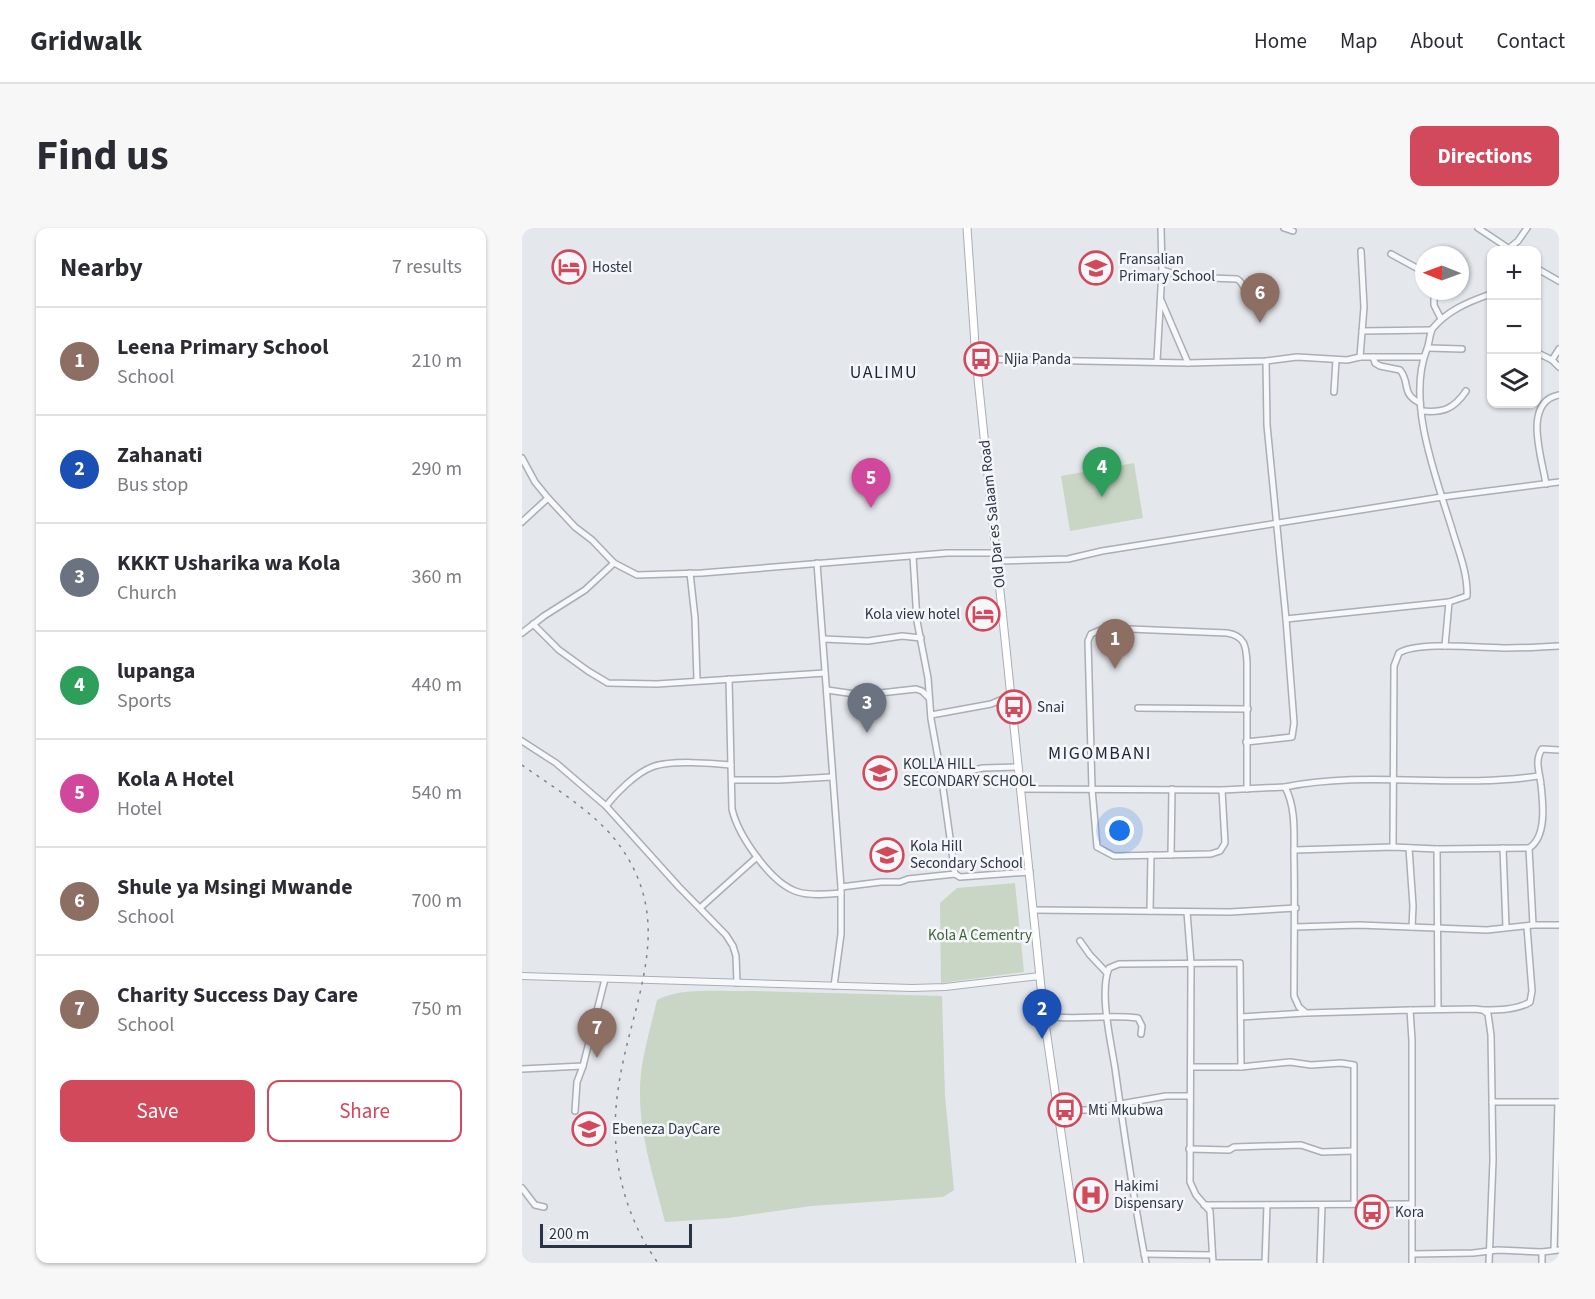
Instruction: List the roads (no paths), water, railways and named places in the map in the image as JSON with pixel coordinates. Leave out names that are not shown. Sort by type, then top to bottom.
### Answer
[{"type":"main road","name":"Old Dar es Salaam Road","points":[[967,228],[976,359],[1044,1016],[1080,1263]]},
{"type":"street","points":[[1157,361],[1162,270],[1161,228]]},
{"type":"street","points":[[1284,228],[1293,231]]},
{"type":"street","points":[[1478,228],[1500,246]]},
{"type":"street","points":[[1514,246],[1527,228]]},
{"type":"street","points":[[1360,357],[1364,307],[1361,250]]},
{"type":"street","points":[[1391,254],[1415,267]]},
{"type":"street","points":[[1162,270],[1184,277],[1237,279],[1241,281],[1252,301],[1263,301],[1272,293]]},
{"type":"street","points":[[1541,272],[1559,281]]},
{"type":"street","points":[[1286,618],[1449,602],[1467,596],[1467,584],[1431,462],[1420,403],[1419,382],[1431,330],[1461,305],[1487,296]]},
{"type":"street","points":[[1161,299],[1188,363]]},
{"type":"street","points":[[1434,300],[1441,320]]},
{"type":"street","points":[[1362,331],[1431,330]]},
{"type":"street","points":[[1428,348],[1462,349]]},
{"type":"street","points":[[1552,360],[1559,348]]},
{"type":"street","points":[[1540,354],[1552,360],[1559,367]]},
{"type":"street","points":[[976,359],[1188,363],[1266,361],[1297,357],[1336,360],[1360,357],[1423,357]]},
{"type":"street","points":[[1373,357],[1375,363],[1380,366],[1400,369],[1407,392],[1411,398],[1420,403]]},
{"type":"street","points":[[1334,392],[1336,360]]},
{"type":"street","points":[[1246,742],[1292,737],[1294,715],[1265,404],[1266,361]]},
{"type":"street","points":[[1422,411],[1440,412],[1458,401],[1466,391]]},
{"type":"street","points":[[1546,484],[1537,432],[1538,414],[1540,406],[1549,397],[1559,395]]},
{"type":"street","points":[[522,458],[535,482],[548,498],[614,563],[637,575],[947,553],[1068,559],[1102,551],[1442,497],[1559,482]]},
{"type":"street","points":[[522,522],[548,498]]},
{"type":"street","points":[[913,556],[917,621],[928,678],[928,697],[955,874]]},
{"type":"street","points":[[522,633],[585,590],[614,563]]},
{"type":"street","points":[[817,563],[841,890],[841,934],[834,986]]},
{"type":"street","points":[[690,573],[695,618],[697,680]]},
{"type":"street","points":[[1445,646],[1449,602]]},
{"type":"street","points":[[533,624],[559,650],[608,683],[657,684],[825,673]]},
{"type":"street","points":[[1222,790],[1225,843],[1220,851],[1211,854],[1114,856],[1097,848],[1092,789],[1088,641],[1090,635],[1096,630],[1137,628],[1227,633],[1239,636],[1244,642],[1246,652],[1247,789]]},
{"type":"street","points":[[823,639],[868,641],[902,636],[921,638]]},
{"type":"street","points":[[1393,847],[1394,666],[1397,657],[1408,649],[1445,646],[1508,648],[1559,646]]},
{"type":"street","points":[[729,679],[732,809],[744,840],[786,887],[796,892],[811,894],[881,882],[900,882],[908,879],[955,874],[960,877],[1030,872]]},
{"type":"street","points":[[827,690],[862,695],[916,689],[928,697]]},
{"type":"street","points":[[932,715],[1012,698]]},
{"type":"street","points":[[1138,708],[1248,709]]},
{"type":"street","points":[[522,741],[556,764],[606,806],[726,935],[736,956],[737,983]]},
{"type":"street","points":[[1294,850],[1393,847],[1529,848],[1536,842],[1542,819],[1541,786],[1538,776],[1540,751],[1548,748],[1559,750]]},
{"type":"street","points":[[939,763],[946,771],[960,773],[983,768],[1018,767]]},
{"type":"street","points":[[606,806],[616,793],[653,766],[696,764],[731,767],[744,780]]},
{"type":"street","points":[[1021,789],[1222,790],[1285,787],[1323,781],[1495,780],[1538,776]]},
{"type":"street","points":[[732,780],[832,777]]},
{"type":"street","points":[[1285,787],[1293,819],[1296,908],[1294,996],[1299,1007],[1306,1013]]},
{"type":"street","points":[[1171,855],[1172,789]]},
{"type":"street","points":[[1409,848],[1412,927]]},
{"type":"street","points":[[1503,848],[1506,927]]},
{"type":"street","points":[[1241,1017],[1438,1009],[1499,1010],[1525,1006],[1530,1002],[1532,992],[1529,848]]},
{"type":"street","points":[[1437,849],[1438,1009]]},
{"type":"street","points":[[1150,911],[1151,855]]},
{"type":"street","points":[[700,908],[757,857]]},
{"type":"street","points":[[1034,910],[1230,912],[1296,908]]},
{"type":"street","points":[[1187,912],[1191,963],[1190,1182],[1192,1189],[1210,1213],[1213,1263],[1265,1263],[1267,1205]]},
{"type":"street","points":[[1295,927],[1359,925],[1487,930],[1559,925]]},
{"type":"street","points":[[1080,941],[1090,956],[1107,973]]},
{"type":"street","points":[[1146,1263],[1134,1206],[1107,1018],[1107,973],[1113,965],[1240,963],[1241,1067]]},
{"type":"street","points":[[522,976],[834,986],[945,987],[1040,976]]},
{"type":"street","points":[[575,1111],[578,1082],[605,979]]},
{"type":"street","points":[[1410,1010],[1412,1263]]},
{"type":"street","points":[[1484,1010],[1488,1014],[1491,1035],[1490,1263]]},
{"type":"street","points":[[1044,1016],[1065,1019],[1138,1018],[1142,1026],[1141,1034]]},
{"type":"street","points":[[1192,1068],[1241,1067],[1290,1062],[1311,1065],[1341,1063],[1354,1065],[1354,1204]]},
{"type":"street","points":[[522,1069],[583,1066]]},
{"type":"street","points":[[569,1068],[578,1082]]},
{"type":"street","points":[[1058,1110],[1086,1110],[1166,1096],[1190,1096]]},
{"type":"street","points":[[1413,1254],[1557,1250],[1558,1102],[1492,1102]]},
{"type":"street","points":[[1189,1149],[1229,1150],[1243,1147],[1301,1145],[1322,1152],[1353,1151]]},
{"type":"street","points":[[522,1188],[535,1205],[544,1207]]},
{"type":"street","points":[[1320,1263],[1322,1204]]},
{"type":"street","points":[[1203,1205],[1411,1204]]},
{"type":"street","points":[[1542,1252],[1542,1263]]},
{"type":"street","points":[[1144,1254],[1212,1255]]},
{"type":"railway","points":[[522,765],[597,820],[617,842],[636,873],[645,903],[648,934],[646,964],[618,1090],[615,1136],[621,1181],[627,1202],[635,1223],[658,1263]]},
{"type":"place","name":"Hostel","points":[[569,267]]},
{"type":"place","name":"Fransalian Primary School","points":[[1096,268]]},
{"type":"place","name":"Shule ya Msingi Mwande","points":[[1260,323]]},
{"type":"place","name":"Njia Panda","points":[[981,359]]},
{"type":"place","name":"lupanga","points":[[1102,497]]},
{"type":"place","name":"Kola A Hotel","points":[[871,508]]},
{"type":"place","name":"Kola view hotel","points":[[983,614]]},
{"type":"place","name":"Leena Primary School","points":[[1115,669]]},
{"type":"place","name":"Snai","points":[[1014,707]]},
{"type":"place","name":"KKKT Usharika wa Kola","points":[[867,733]]},
{"type":"place","name":"KOLLA HILL SECONDARY SCHOOL","points":[[880,773]]},
{"type":"place","name":"Kola Hill Secondary School","points":[[887,855]]},
{"type":"place","name":"Zahanati","points":[[1042,1039]]},
{"type":"place","name":"Charity Success Day Care","points":[[597,1058]]},
{"type":"place","name":"Mti Mkubwa","points":[[1065,1110]]},
{"type":"place","name":"Ebeneza DayCare","points":[[589,1129]]},
{"type":"place","name":"Hakimi Dispensary","points":[[1091,1195]]},
{"type":"place","name":"Kora","points":[[1372,1212]]},
{"type":"district","name":"UALIMU","points":[[884,372]]},
{"type":"district","name":"MIGOMBANI","points":[[1100,753]]},
{"type":"park label","name":"Kola A Cementry","points":[[980,935]]}]
